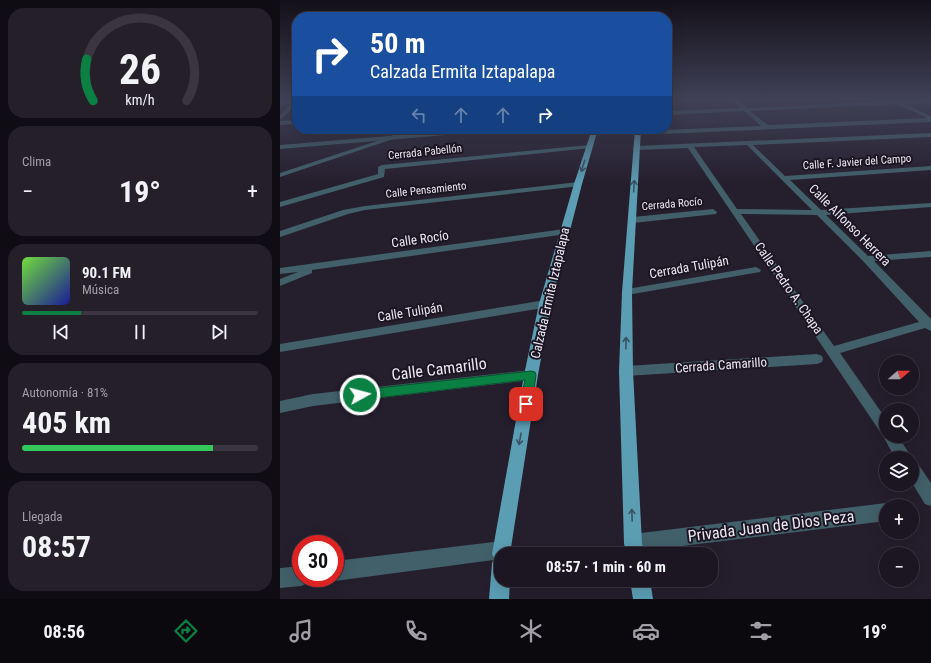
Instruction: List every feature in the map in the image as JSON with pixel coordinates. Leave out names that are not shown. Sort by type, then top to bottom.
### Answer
[{"type":"main road","name":"Calzada Ermita Iztapalapa","points":[[502,547],[531,375],[545,304],[564,232],[593,134]]},
{"type":"main road","points":[[634,547],[626,371],[627,292],[638,134]]},
{"type":"main road","name":"Calzada Ermita Iztapalapa","points":[[500,587],[500,599]]},
{"type":"main road","points":[[641,587],[643,599]]},
{"type":"street","points":[[672,130],[766,127]]},
{"type":"street","points":[[280,175],[402,134]]},
{"type":"street","points":[[280,147],[432,134]]},
{"type":"street","points":[[636,148],[931,135]]},
{"type":"street","name":"Calle Alfonso Herrera","points":[[749,144],[930,324]]},
{"type":"street","name":"Calle Pedro A. Chapa","points":[[690,146],[833,351],[879,420]]},
{"type":"street","name":"Cerrada Pabellón","points":[[280,205],[380,175],[382,167],[589,147]]},
{"type":"street","name":"Calle F. Javier del Campo","points":[[784,178],[931,168]]},
{"type":"street","name":"Calle Pensamiento","points":[[280,234],[346,212],[365,208],[578,184]]},
{"type":"street","points":[[735,211],[820,213],[931,205]]},
{"type":"street","name":"Cerrada Rocío","points":[[633,220],[713,212]]},
{"type":"street","name":"Calle Rocío","points":[[280,271],[564,232]]},
{"type":"street","points":[[866,259],[931,254]]},
{"type":"street","points":[[280,283],[323,265]]},
{"type":"street","name":"Cerrada Tulipán","points":[[627,292],[756,270]]},
{"type":"street","name":"Calle Tulipán","points":[[280,348],[545,304]]},
{"type":"street","points":[[833,351],[930,324]]},
{"type":"street","name":"Cerrada Camarillo","points":[[626,371],[817,359]]},
{"type":"street","name":"Calle Camarillo","points":[[280,407],[313,400],[531,375]]},
{"type":"street","points":[[919,480],[931,498]]},
{"type":"street","name":"Privada Juan de Dios Peza","points":[[641,547],[879,513]]},
{"type":"street","points":[[344,570],[494,557]]},
{"type":"street","points":[[280,578],[292,577]]},
{"type":"route","points":[[360,395],[531,375],[526,404]]}]
